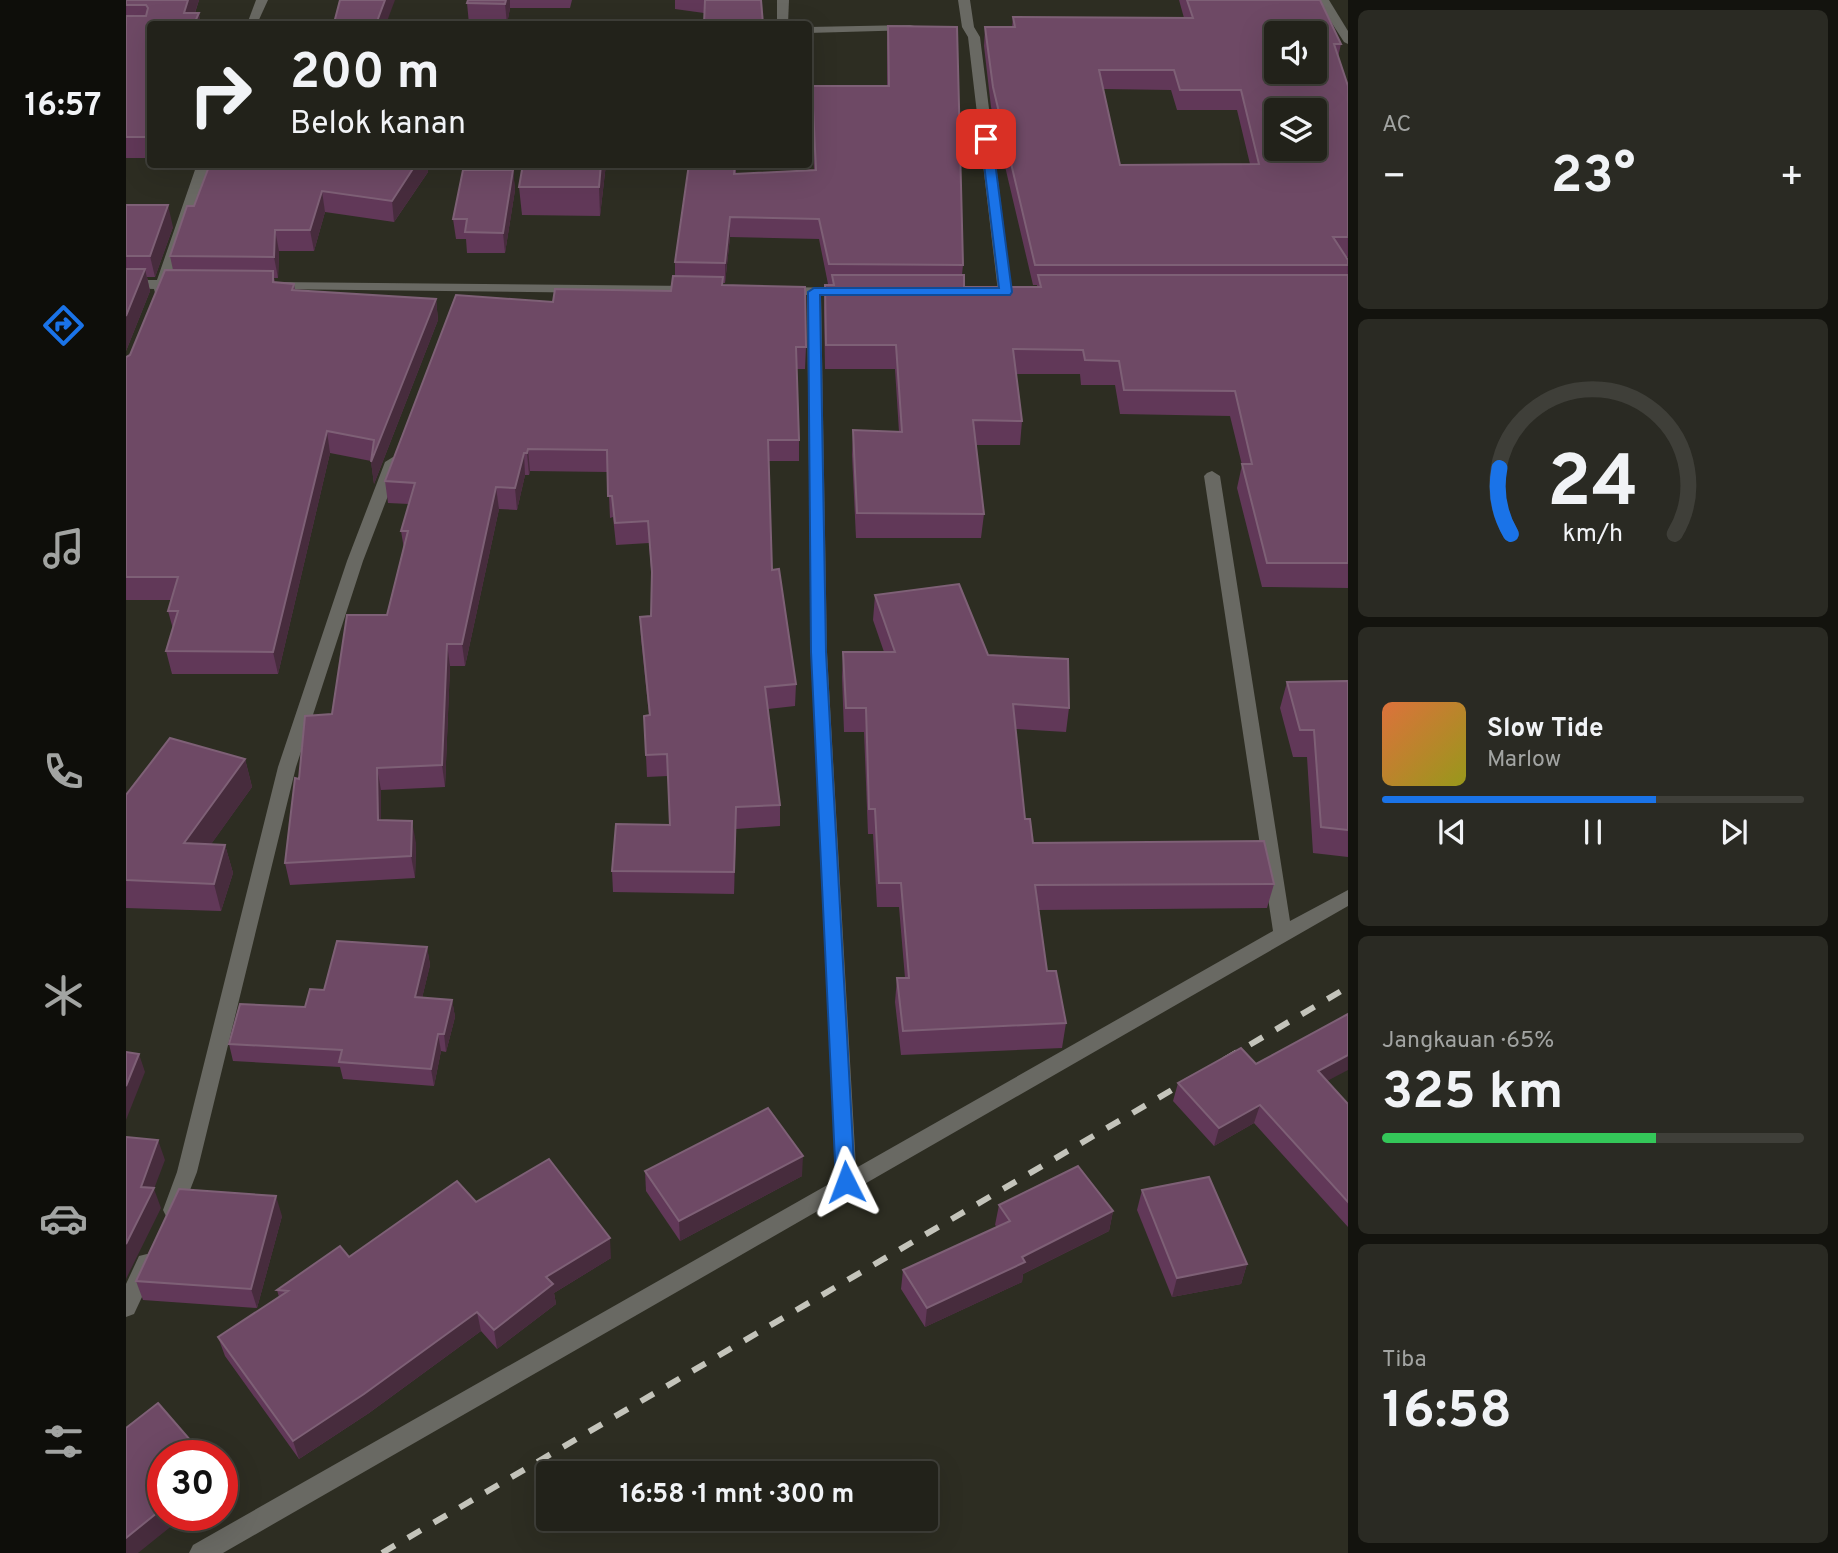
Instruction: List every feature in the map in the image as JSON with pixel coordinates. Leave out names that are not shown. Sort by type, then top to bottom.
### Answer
[{"type":"street","points":[[253,21],[262,0]]},
{"type":"street","points":[[783,0],[783,21]]},
{"type":"street","points":[[964,0],[961,27],[974,37],[1005,292]]},
{"type":"street","points":[[1323,0],[1347,35]]},
{"type":"street","points":[[812,30],[928,28]]},
{"type":"street","points":[[153,307],[203,168]]},
{"type":"street","points":[[126,284],[203,285]]},
{"type":"street","points":[[257,285],[457,294],[705,290]]},
{"type":"street","points":[[773,291],[855,292]]},
{"type":"street","points":[[814,292],[819,652],[846,1182]]},
{"type":"street","points":[[166,1225],[187,1172],[287,767],[355,561],[400,444]]},
{"type":"street","points":[[1212,476],[1283,934]]},
{"type":"street","points":[[201,1553],[1348,897]]},
{"type":"street","points":[[126,1307],[155,1249]]},
{"type":"building","points":[[126,0],[188,0],[184,13],[199,13],[195,21],[147,21],[147,137],[126,137],[126,16],[146,16],[148,8],[146,5],[126,5]]},
{"type":"building","points":[[340,0],[385,0],[377,21],[335,21]]},
{"type":"building","points":[[468,0],[506,0],[505,4],[467,3]]},
{"type":"building","points":[[705,0],[761,0],[763,21],[704,21]]},
{"type":"building","points":[[1187,0],[1320,0],[1341,44],[1334,44],[1348,86],[1348,237],[1333,237],[1348,260],[1348,265],[1035,265],[993,87],[985,27],[1015,27],[1013,17],[1193,18]],"holes":[[[1099,70],[1174,70],[1180,90],[1241,90],[1259,164],[1120,165]]]},
{"type":"building","points":[[888,26],[957,27],[963,265],[829,264],[819,219],[730,217],[725,263],[675,262],[688,168],[735,168],[734,174],[816,170],[812,86],[889,86]]},
{"type":"building","points":[[208,168],[413,168],[392,201],[322,191],[310,230],[275,230],[274,257],[170,256],[187,206],[194,206]]},
{"type":"building","points":[[522,168],[601,168],[599,187],[519,187]]},
{"type":"building","points":[[463,170],[513,170],[503,233],[465,232],[467,219],[453,219]]},
{"type":"building","points":[[126,205],[168,205],[150,256],[126,256]]},
{"type":"building","points":[[126,269],[145,269],[126,316]]},
{"type":"building","points":[[165,270],[273,271],[273,282],[294,284],[292,290],[436,299],[371,462],[374,440],[327,431],[273,652],[166,651],[178,611],[168,611],[178,577],[126,577],[126,357],[130,355]]},
{"type":"building","points":[[832,275],[964,275],[964,287],[1041,287],[1038,275],[1348,275],[1348,563],[1267,563],[1242,464],[1252,464],[1235,391],[1124,390],[1119,361],[1085,360],[1083,350],[1013,349],[1022,421],[973,420],[984,514],[857,513],[853,430],[902,432],[896,345],[826,345],[825,285],[834,285]]},
{"type":"building","points":[[673,276],[723,277],[722,285],[805,287],[806,347],[796,347],[799,440],[768,440],[772,570],[779,569],[796,684],[765,687],[780,805],[736,807],[734,872],[612,871],[616,824],[670,825],[667,754],[646,755],[644,716],[650,715],[640,617],[651,616],[652,572],[648,521],[615,523],[612,496],[608,496],[607,450],[528,449],[527,453],[524,453],[515,488],[496,487],[462,644],[447,644],[442,765],[377,768],[378,820],[412,821],[411,856],[285,863],[295,778],[299,779],[305,716],[332,714],[347,615],[387,615],[408,531],[401,531],[415,483],[385,481],[456,295],[553,302],[555,289],[671,291]]},
{"type":"building","points":[[959,584],[988,655],[1068,659],[1069,708],[1013,704],[1025,819],[1030,819],[1033,843],[1264,841],[1274,884],[1035,885],[1047,971],[1056,971],[1066,1023],[903,1031],[897,978],[909,978],[901,883],[879,883],[875,809],[869,809],[866,708],[846,708],[843,652],[895,652],[875,595]]},
{"type":"building","points":[[1348,681],[1348,830],[1321,827],[1314,730],[1300,730],[1287,682]]},
{"type":"building","points":[[170,738],[245,759],[184,843],[225,845],[214,884],[126,880],[126,795]]},
{"type":"building","points":[[337,941],[427,947],[415,997],[452,1000],[444,1034],[438,1034],[431,1069],[339,1062],[342,1050],[229,1044],[240,1004],[305,1007],[310,989],[324,990]]},
{"type":"building","points":[[1348,1014],[1348,1055],[1318,1071],[1348,1104],[1348,1202],[1260,1105],[1219,1128],[1178,1083],[1241,1048],[1256,1064]]},
{"type":"building","points":[[126,1052],[139,1054],[126,1086]]},
{"type":"building","points":[[768,1108],[803,1156],[679,1221],[645,1171]]},
{"type":"building","points":[[126,1137],[158,1140],[141,1187],[154,1188],[126,1244]]},
{"type":"building","points":[[549,1159],[610,1238],[546,1277],[553,1284],[494,1330],[477,1312],[364,1394],[293,1441],[218,1337],[288,1291],[277,1290],[340,1246],[349,1257],[457,1181],[476,1202]]},
{"type":"building","points":[[1078,1166],[1113,1211],[1022,1257],[1025,1262],[927,1308],[903,1270],[1010,1221],[999,1205]]},
{"type":"building","points":[[1209,1177],[1247,1264],[1177,1278],[1142,1190]]},
{"type":"building","points":[[179,1189],[276,1196],[251,1289],[136,1281]]},
{"type":"building","points":[[158,1403],[190,1440],[147,1440],[147,1521],[126,1538],[126,1428]]},
{"type":"railway","points":[[1224,1060],[1348,987]]},
{"type":"railway","points":[[382,1553],[1194,1077]]},
{"type":"route","points":[[846,1182],[819,652],[814,292],[1005,292],[986,139]]}]
